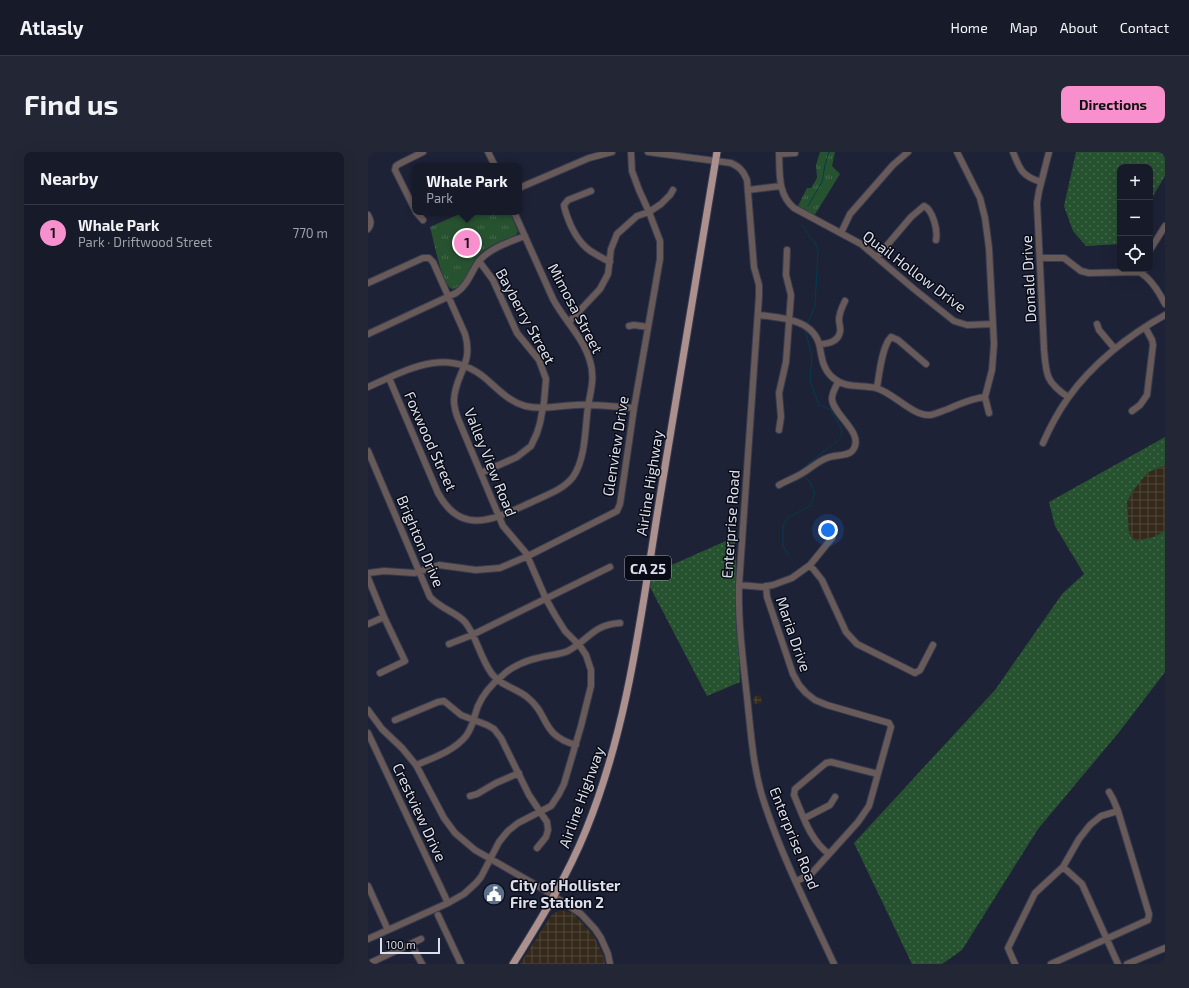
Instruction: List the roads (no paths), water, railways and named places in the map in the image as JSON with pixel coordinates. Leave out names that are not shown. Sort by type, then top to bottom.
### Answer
[{"type":"main road","name":"Airline Highway","points":[[514,964],[554,896],[586,830],[603,783],[621,720],[636,639],[717,152]]},
{"type":"street","points":[[412,203],[395,170],[396,166],[399,164],[423,152]]},
{"type":"street","points":[[488,152],[494,163]]},
{"type":"street","points":[[522,187],[589,158],[612,152]]},
{"type":"street","name":"Glenview Drive","points":[[368,573],[384,571],[415,573],[439,565],[476,570],[490,569],[507,565],[617,511],[620,504],[634,408],[660,259],[660,241],[632,171],[631,152]]},
{"type":"street","name":"Enterprise Road","points":[[648,152],[730,163],[743,171],[747,180],[754,266],[759,285],[759,315],[739,585],[739,615],[744,672],[756,768],[764,804],[834,964]]},
{"type":"street","points":[[841,233],[850,214],[893,165],[908,152]]},
{"type":"street","points":[[957,152],[980,198],[985,218],[989,248],[994,344],[992,370],[982,397],[989,413]]},
{"type":"street","points":[[1013,152],[1025,176],[1041,182]]},
{"type":"street","name":"Donald Drive","points":[[1049,152],[1037,198],[1044,349],[1047,373],[1052,385],[1068,397]]},
{"type":"street","points":[[748,190],[781,186],[779,153],[795,153]]},
{"type":"street","name":"Quail Hollow Drive","points":[[781,186],[786,201],[794,208],[861,244],[954,321],[967,325],[993,324]]},
{"type":"street","points":[[569,322],[600,289],[608,274],[611,249],[617,234],[637,216],[649,212],[661,204],[673,190]]},
{"type":"street","points":[[590,191],[568,200],[564,205],[565,212],[577,238],[584,246],[592,253],[610,262]]},
{"type":"street","points":[[877,258],[911,217],[924,206],[928,208],[937,229],[936,240]]},
{"type":"street","points":[[368,215],[371,222],[369,228]]},
{"type":"street","points":[[419,215],[423,220]]},
{"type":"street","name":"Mimosa Street","points":[[499,517],[559,489],[573,477],[581,458],[585,439],[588,406],[593,386],[593,375],[588,353],[578,335],[559,310],[553,299],[515,215]]},
{"type":"street","points":[[1153,245],[1165,226]]},
{"type":"street","points":[[368,334],[448,298],[463,287],[479,261],[491,251],[525,236]]},
{"type":"street","points":[[778,430],[781,417],[779,393],[786,362],[791,295],[786,275],[787,250]]},
{"type":"street","name":"Valley View Road","points":[[368,283],[423,258],[427,258],[433,262],[468,343],[468,354],[455,392],[454,407],[459,421],[499,517],[506,530],[522,546],[528,556],[546,599],[560,623],[578,644],[588,659],[592,679],[576,745],[564,784],[551,806],[518,823],[508,831],[499,842],[476,883],[464,894],[448,903],[368,939]]},
{"type":"street","points":[[1040,258],[1064,258],[1081,270],[1089,273],[1117,271]]},
{"type":"street","name":"Bayberry Street","points":[[479,261],[493,280],[517,333],[539,360],[546,379],[543,408],[537,433],[529,448],[518,457],[481,474]]},
{"type":"street","points":[[1141,272],[1153,285],[1165,304]]},
{"type":"street","points":[[819,344],[828,344],[839,336],[839,319],[845,301]]},
{"type":"street","points":[[759,315],[789,320],[809,327],[819,344],[824,367],[838,382],[853,387],[877,388],[916,411],[930,415],[982,397]]},
{"type":"street","points":[[1043,443],[1057,414],[1068,397],[1092,370],[1115,349],[1145,327],[1165,315]]},
{"type":"street","points":[[1097,324],[1099,330],[1115,349]]},
{"type":"street","points":[[630,326],[634,325],[648,327]]},
{"type":"street","points":[[1132,411],[1142,403],[1147,393],[1153,348],[1152,341],[1145,327]]},
{"type":"street","points":[[877,388],[886,345],[891,337],[898,340],[926,364]]},
{"type":"street","points":[[368,387],[403,371],[425,364],[442,362],[464,366],[481,375],[504,395],[514,402],[525,406],[543,408],[578,405],[634,408]]},
{"type":"street","name":"Foxwood Street","points":[[389,378],[438,493],[446,506],[455,514],[472,520],[485,521],[499,517]]},
{"type":"street","points":[[779,485],[828,457],[850,453],[854,449],[856,444],[855,435],[833,404],[832,394],[838,382]]},
{"type":"street","name":"Brighton Drive","points":[[368,451],[370,463],[426,589],[434,601],[442,608],[463,621],[472,635],[487,667],[497,680],[528,697],[537,707],[552,733],[563,740],[576,745]]},
{"type":"street","points":[[739,585],[766,586],[792,578],[810,565],[832,538]]},
{"type":"street","points":[[810,565],[822,580],[846,632],[857,644],[915,673],[920,670],[933,645]]},
{"type":"street","points":[[449,644],[472,635],[610,567]]},
{"type":"street","points":[[368,578],[384,617],[405,661],[380,673]]},
{"type":"street","name":"Maria Drive","points":[[766,586],[767,598],[793,674],[799,685],[806,693],[815,700],[827,705],[889,723],[891,727],[869,806],[858,822],[812,873],[797,881]]},
{"type":"street","points":[[368,624],[384,617]]},
{"type":"street","points":[[416,765],[456,745],[466,736],[483,697],[497,680],[506,672],[537,658],[564,652],[578,644],[602,626],[612,623],[620,623]]},
{"type":"street","points":[[395,720],[443,701],[447,702],[461,715],[487,725],[498,734],[505,744],[530,795],[546,822],[548,830],[546,837],[538,848]]},
{"type":"street","points":[[368,710],[382,729],[402,748],[416,765],[448,825],[467,844],[554,896],[581,914],[595,928],[604,944],[610,964]]},
{"type":"street","name":"Crestview Drive","points":[[368,733],[448,903]]},
{"type":"street","points":[[378,754],[385,751]]},
{"type":"street","points":[[829,854],[817,844],[794,795],[795,789],[826,763],[831,762],[878,774]]},
{"type":"street","points":[[470,796],[519,773]]},
{"type":"street","points":[[1051,964],[1148,920],[1149,914],[1118,811],[1109,792]]},
{"type":"street","points":[[805,818],[830,805],[835,797]]},
{"type":"street","points":[[1015,964],[1008,948],[1035,893],[1063,866],[1090,825],[1101,816],[1118,811]]},
{"type":"street","points":[[1063,866],[1082,884],[1118,964]]},
{"type":"street","points":[[368,886],[388,930]]},
{"type":"street","points":[[438,915],[461,964]]},
{"type":"street","points":[[368,964],[421,939]]},
{"type":"street","points":[[411,944],[422,964]]},
{"type":"street","points":[[1127,964],[1165,948]]},
{"type":"street","points":[[383,958],[386,964]]},
{"type":"waterway","points":[[808,206],[822,182],[829,152]]},
{"type":"waterway","points":[[802,225],[816,245],[818,253],[815,305],[807,324]]},
{"type":"waterway","points":[[800,472],[799,471],[840,439],[842,435],[841,428],[830,409],[819,405],[810,381],[812,356],[806,329]]},
{"type":"waterway","points":[[789,556],[783,546],[783,526],[787,518],[810,506],[815,494],[810,482],[804,476]]},
{"type":"place","name":"Whale Park","points":[[467,243]]},
{"type":"place","name":"City of Hollister Fire Station 2","points":[[494,894]]}]
